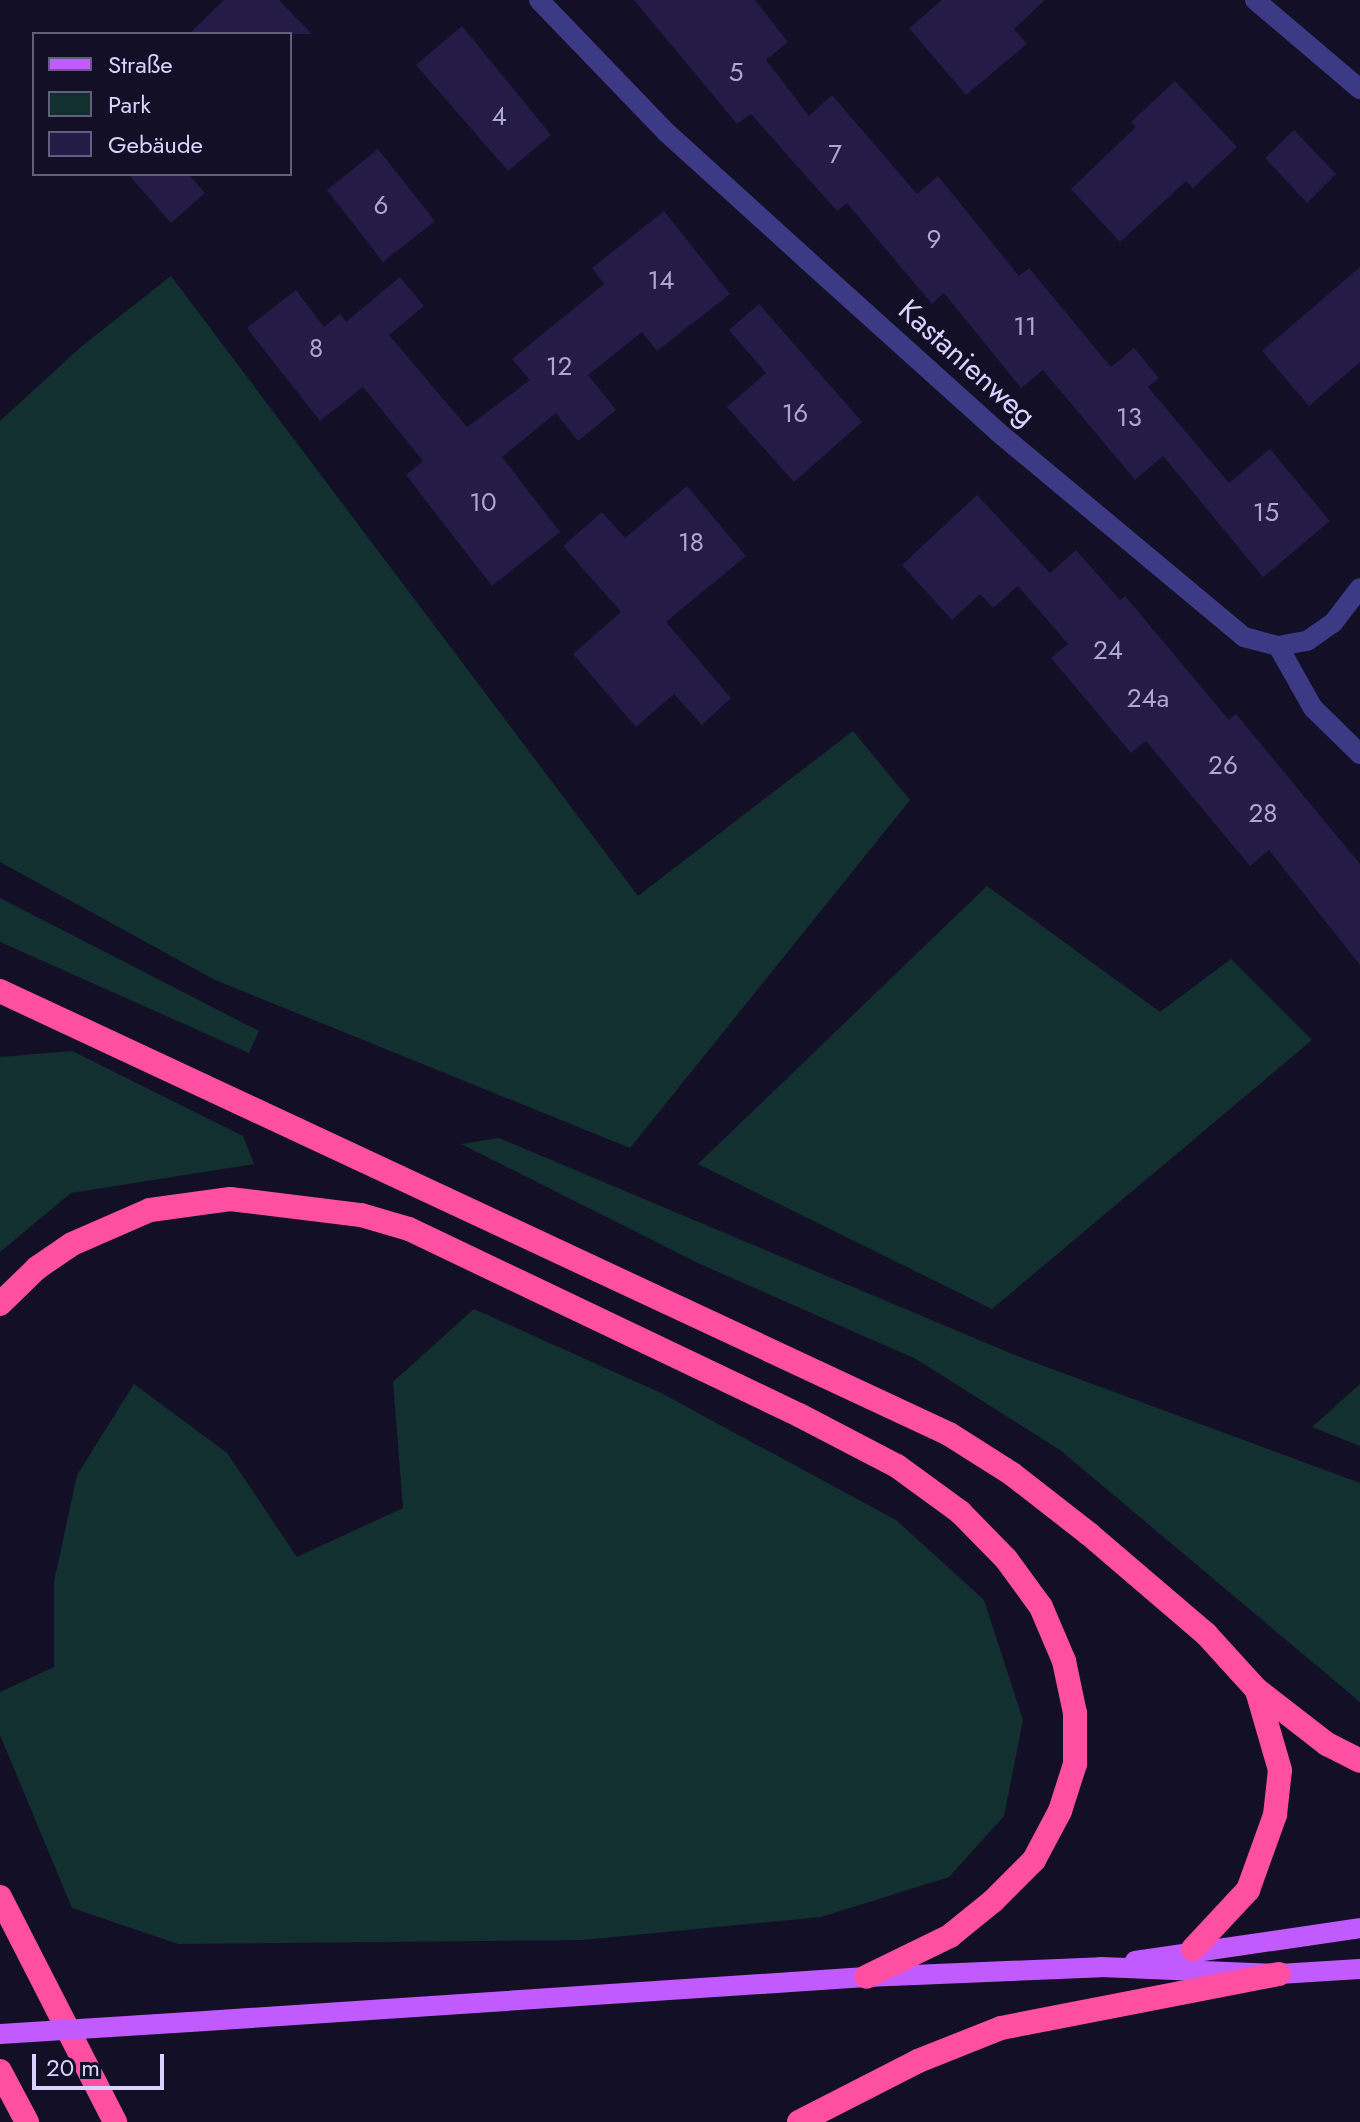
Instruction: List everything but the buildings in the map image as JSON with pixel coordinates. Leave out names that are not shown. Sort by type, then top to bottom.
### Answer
[{"type":"highway","points":[[0,991],[949,1434],[1012,1474],[1089,1534],[1206,1634],[1256,1689],[1327,1744],[1360,1761]]},
{"type":"highway","points":[[0,1304],[37,1268],[72,1244],[150,1210],[230,1199],[361,1215],[409,1229],[799,1415],[897,1466],[960,1512],[1006,1559],[1041,1607],[1064,1661],[1075,1713],[1075,1764],[1060,1811],[1034,1860],[993,1901],[950,1936],[866,1977]]},
{"type":"highway","points":[[1193,1949],[1248,1890],[1275,1815],[1280,1770],[1256,1689]]},
{"type":"highway","points":[[0,1897],[115,2122]]},
{"type":"highway","points":[[799,2122],[918,2061],[1001,2028],[1279,1974]]},
{"type":"highway","points":[[0,2071],[27,2122]]},
{"type":"main road","points":[[1101,1967],[1193,1949],[1360,1928]]},
{"type":"main road","points":[[0,2034],[866,1977],[1101,1967],[1279,1974],[1360,1969]]},
{"type":"street","name":"Kastanienweg","points":[[539,0],[666,132],[998,432],[1244,637],[1278,646]]},
{"type":"street","points":[[1255,0],[1360,89]]},
{"type":"street","points":[[1360,588],[1333,623],[1307,641],[1278,646],[1313,708],[1360,754]]},
{"type":"green space","points":[[171,276],[638,896],[853,731],[910,800],[630,1148],[215,980],[0,862],[0,421],[82,346]]},
{"type":"green space","points":[[987,886],[1160,1012],[1231,959],[1312,1040],[992,1309],[698,1164]]},
{"type":"green space","points":[[0,898],[259,1031],[249,1053],[0,942]]},
{"type":"green space","points":[[72,1051],[243,1136],[254,1164],[71,1193],[0,1252],[0,1057]]},
{"type":"green space","points":[[499,1138],[1017,1356],[1360,1483],[1360,1702],[1060,1450],[916,1359],[700,1264],[461,1144]]},
{"type":"green space","points":[[474,1309],[661,1393],[896,1520],[984,1600],[1023,1720],[1004,1816],[949,1877],[821,1917],[583,1940],[178,1944],[72,1908],[0,1735],[0,1692],[54,1667],[54,1582],[77,1475],[134,1384],[227,1453],[297,1557],[403,1508],[393,1382]]},
{"type":"green space","points":[[1360,1384],[1360,1446],[1312,1427]]}]
